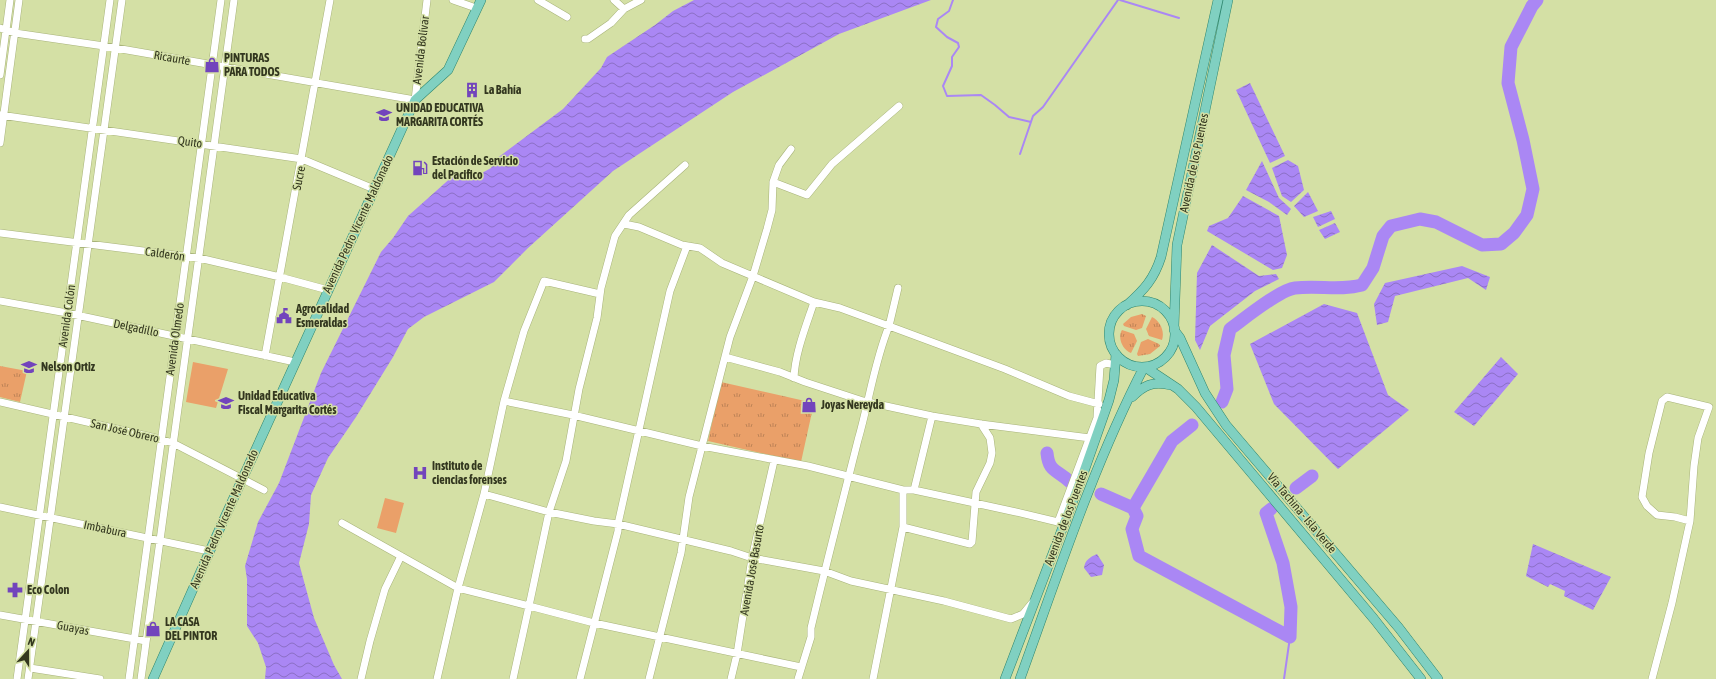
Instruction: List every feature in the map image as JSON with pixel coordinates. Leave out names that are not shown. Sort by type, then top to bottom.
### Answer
[{"type":"main road","name":"Avenida de los Puentes","points":[[1127,305],[1148,286],[1162,257],[1218,0]]},
{"type":"main road","name":"Avenida de los Puentes","points":[[1174,329],[1175,258],[1179,232],[1228,0]]},
{"type":"main road","name":"Avenida Pedro Vicente Maldonado","points":[[153,679],[209,551],[415,100],[448,70],[478,4]]},
{"type":"main road","points":[[1143,302],[1154,304],[1167,313],[1174,329],[1174,339],[1169,353],[1159,362],[1145,367],[1129,365],[1116,354],[1109,338],[1110,327],[1118,312],[1127,305],[1143,302]]},
{"type":"main road","name":"Vía Tachina - Isla Verde","points":[[1174,329],[1180,338],[1205,393],[1226,425],[1399,628],[1438,679]]},
{"type":"main road","name":"Avenida de los Puentes","points":[[1005,679],[1036,598],[1060,524],[1082,477],[1109,400],[1116,354]]},
{"type":"main road","name":"Avenida de los Puentes","points":[[1020,679],[1092,483],[1124,405],[1145,367]]},
{"type":"main road","name":"Vía Tachina - Isla Verde","points":[[1145,367],[1178,389],[1217,431],[1374,619],[1421,679]]},
{"type":"main road","points":[[1124,405],[1139,390],[1150,384],[1162,383],[1178,389]]},
{"type":"street","points":[[0,75],[3,28],[10,0]]},
{"type":"street","points":[[0,143],[2,116],[19,0]]},
{"type":"street","name":"Avenida Colón","points":[[17,679],[110,0]]},
{"type":"street","name":"Avenida Colón","points":[[28,679],[122,0]]},
{"type":"street","name":"Avenida Olmedo","points":[[129,679],[222,0]]},
{"type":"street","name":"Avenida Olmedo","points":[[141,679],[234,0]]},
{"type":"street","name":"Sucre","points":[[265,356],[330,0]]},
{"type":"street","name":"Avenida Bolívar","points":[[415,100],[427,0]]},
{"type":"street","points":[[453,0],[478,4]]},
{"type":"street","points":[[538,0],[567,17]]},
{"type":"street","points":[[614,0],[624,9]]},
{"type":"street","points":[[585,39],[588,39],[611,23],[624,9],[641,0]]},
{"type":"street","name":"Ricaurte","points":[[3,28],[15,32],[415,100]]},
{"type":"street","points":[[773,182],[807,195],[832,164],[899,106]]},
{"type":"street","name":"Quito","points":[[2,116],[104,129],[302,159],[374,189]]},
{"type":"street","points":[[649,679],[683,540],[689,497],[730,338],[754,276],[772,210],[773,182],[779,165],[791,149]]},
{"type":"street","points":[[513,679],[530,606],[549,512],[566,460],[573,415],[597,318],[600,294],[615,236],[629,215],[685,165]]},
{"type":"street","points":[[624,224],[639,227],[687,246],[700,248],[722,263],[814,302],[840,308],[1005,369],[1070,396],[1099,404]]},
{"type":"street","name":"Calderón","points":[[0,233],[199,258],[328,290]]},
{"type":"street","points":[[580,679],[618,531],[618,524],[670,291],[687,246]]},
{"type":"street","points":[[437,679],[458,588],[484,494],[504,400],[524,330],[544,281],[600,294]]},
{"type":"street","points":[[798,679],[811,636],[824,571],[868,402],[874,370],[889,326],[898,288]]},
{"type":"street","name":"Delgadillo","points":[[0,301],[78,315],[295,362]]},
{"type":"street","points":[[794,378],[794,371],[814,302]]},
{"type":"street","points":[[725,357],[780,372],[868,402],[932,416],[981,424],[1032,429],[1090,438]]},
{"type":"street","points":[[504,400],[702,446],[774,461],[808,466],[903,490],[914,490],[975,502],[1060,524],[1097,418],[1100,366],[1106,363],[1115,365]]},
{"type":"street","points":[[1652,679],[1672,603],[1690,521],[1694,466],[1698,438],[1709,408],[1667,397],[1662,401],[1649,453],[1642,498],[1647,506],[1658,515],[1690,521]]},
{"type":"street","name":"San José Obrero","points":[[0,402],[174,443],[264,490]]},
{"type":"street","points":[[914,490],[932,416]]},
{"type":"street","points":[[903,527],[970,544],[972,540],[976,492],[990,463],[992,453],[990,438],[981,424]]},
{"type":"street","name":"Avenida José Basurto","points":[[731,679],[737,654],[752,558],[774,461]]},
{"type":"street","points":[[873,679],[903,527],[903,490]]},
{"type":"street","points":[[484,494],[549,512],[618,524],[731,551],[752,558],[824,571],[851,581],[891,591],[944,601],[1011,619],[1023,614],[1036,598]]},
{"type":"street","name":"Imbabura","points":[[0,507],[40,514],[209,551]]},
{"type":"street","points":[[342,523],[458,588],[594,623],[801,667]]},
{"type":"street","points":[[361,679],[385,589],[401,556]]},
{"type":"street","name":"Guayas","points":[[0,614],[146,641]]},
{"type":"street","points":[[30,668],[100,679]]},
{"type":"green space","points":[[1142,314],[1146,316],[1142,328],[1136,330],[1124,326],[1123,324],[1131,317]]},
{"type":"green space","points":[[1152,317],[1161,327],[1163,333],[1162,340],[1149,336],[1146,329]]},
{"type":"green space","points":[[1122,330],[1134,334],[1137,341],[1131,353],[1123,347],[1120,337]]},
{"type":"green space","points":[[1148,339],[1159,344],[1160,346],[1150,354],[1138,356],[1137,354],[1141,342]]},
{"type":"green space","points":[[193,362],[228,369],[216,408],[186,402]]},
{"type":"green space","points":[[0,366],[27,371],[20,402],[0,397]]},
{"type":"green space","points":[[721,382],[814,403],[801,462],[708,441]]},
{"type":"green space","points":[[385,498],[404,503],[396,533],[377,528]]},
{"type":"water","points":[[694,0],[931,0],[839,34],[733,92],[613,171],[528,248],[494,282],[424,317],[408,329],[393,357],[356,417],[328,458],[311,495],[309,524],[299,563],[314,618],[334,665],[342,679],[265,679],[266,667],[258,643],[247,626],[247,579],[245,566],[258,522],[279,483],[321,373],[381,252],[393,238],[408,216],[454,175],[471,179],[491,168],[496,159],[563,109],[601,68],[607,57],[673,11]]},
{"type":"water","points":[[1250,83],[1285,156],[1270,163],[1236,90]]},
{"type":"water","points":[[1288,160],[1298,166],[1304,190],[1291,202],[1282,196],[1272,168]]},
{"type":"water","points":[[1262,161],[1279,198],[1291,209],[1287,215],[1269,202],[1246,190]]},
{"type":"water","points":[[1308,192],[1318,211],[1304,217],[1294,206]]},
{"type":"water","points":[[1243,196],[1279,216],[1287,255],[1282,268],[1273,270],[1207,231],[1209,226],[1228,218]]},
{"type":"water","points":[[1331,211],[1335,219],[1318,227],[1313,217]]},
{"type":"water","points":[[1335,223],[1340,232],[1325,239],[1319,230]]},
{"type":"water","points":[[1212,245],[1259,276],[1276,274],[1279,279],[1255,291],[1210,326],[1200,350],[1195,340],[1197,273]]},
{"type":"water","points":[[1462,266],[1490,277],[1486,290],[1468,278],[1395,296],[1388,322],[1377,325],[1374,304],[1385,283]]},
{"type":"water","points":[[1324,304],[1357,313],[1388,395],[1409,410],[1338,469],[1274,404],[1250,344]]},
{"type":"water","points":[[1501,357],[1518,374],[1474,426],[1454,412]]},
{"type":"water","points":[[1533,544],[1611,577],[1593,610],[1564,596],[1565,591],[1550,584],[1548,587],[1526,576]]},
{"type":"water","points":[[1097,554],[1104,565],[1102,575],[1091,577],[1084,568],[1085,563],[1092,556]]},
{"type":"waterway","points":[[953,0],[949,11],[938,19],[936,27],[947,37],[958,43],[959,47],[952,57],[952,66],[943,86],[947,96],[981,95],[1009,117],[1031,122]]},
{"type":"waterway","points":[[1020,154],[1033,116],[1043,107],[1118,0]]},
{"type":"waterway","points":[[1120,0],[1179,18]]},
{"type":"waterway","points":[[1222,402],[1227,389],[1224,355],[1230,329],[1271,299],[1288,290],[1304,287],[1345,288],[1362,285],[1373,268],[1383,236],[1391,226],[1420,219],[1436,222],[1482,245],[1501,244],[1514,233],[1527,215],[1533,189],[1523,140],[1508,83],[1511,47],[1532,6],[1537,0]]},
{"type":"waterway","points":[[1133,508],[1172,441],[1192,425]]},
{"type":"waterway","points":[[1047,453],[1052,468],[1070,482]]},
{"type":"waterway","points":[[1296,488],[1312,476]]},
{"type":"waterway","points":[[1101,494],[1133,508],[1137,516],[1132,529],[1139,556],[1290,637],[1291,607],[1283,563],[1266,513],[1271,509]]},
{"type":"waterway","points":[[1284,679],[1290,637]]},
{"type":"place","name":"PINTURAS PARA TODOS","points":[[212,65]]},
{"type":"place","name":"La Bahía","points":[[472,90]]},
{"type":"place","name":"UNIDAD EDUCATIVA MARGARITA CORTÉS","points":[[384,115]]},
{"type":"place","name":"Estación de Servicio del Pacifico","points":[[420,168]]},
{"type":"place","name":"Agrocalidad Esmeraldas","points":[[284,316]]},
{"type":"place","name":"Nelson Ortiz","points":[[29,367]]},
{"type":"place","name":"Unidad Educativa Fiscal Margarita Cortés","points":[[226,403]]},
{"type":"place","name":"Joyas Nereyda","points":[[809,405]]},
{"type":"place","name":"Instituto de ciencias forenses","points":[[420,473]]},
{"type":"place","name":"Eco Colon","points":[[15,590]]},
{"type":"place","name":"LA CASA DEL PINTOR","points":[[153,629]]}]
